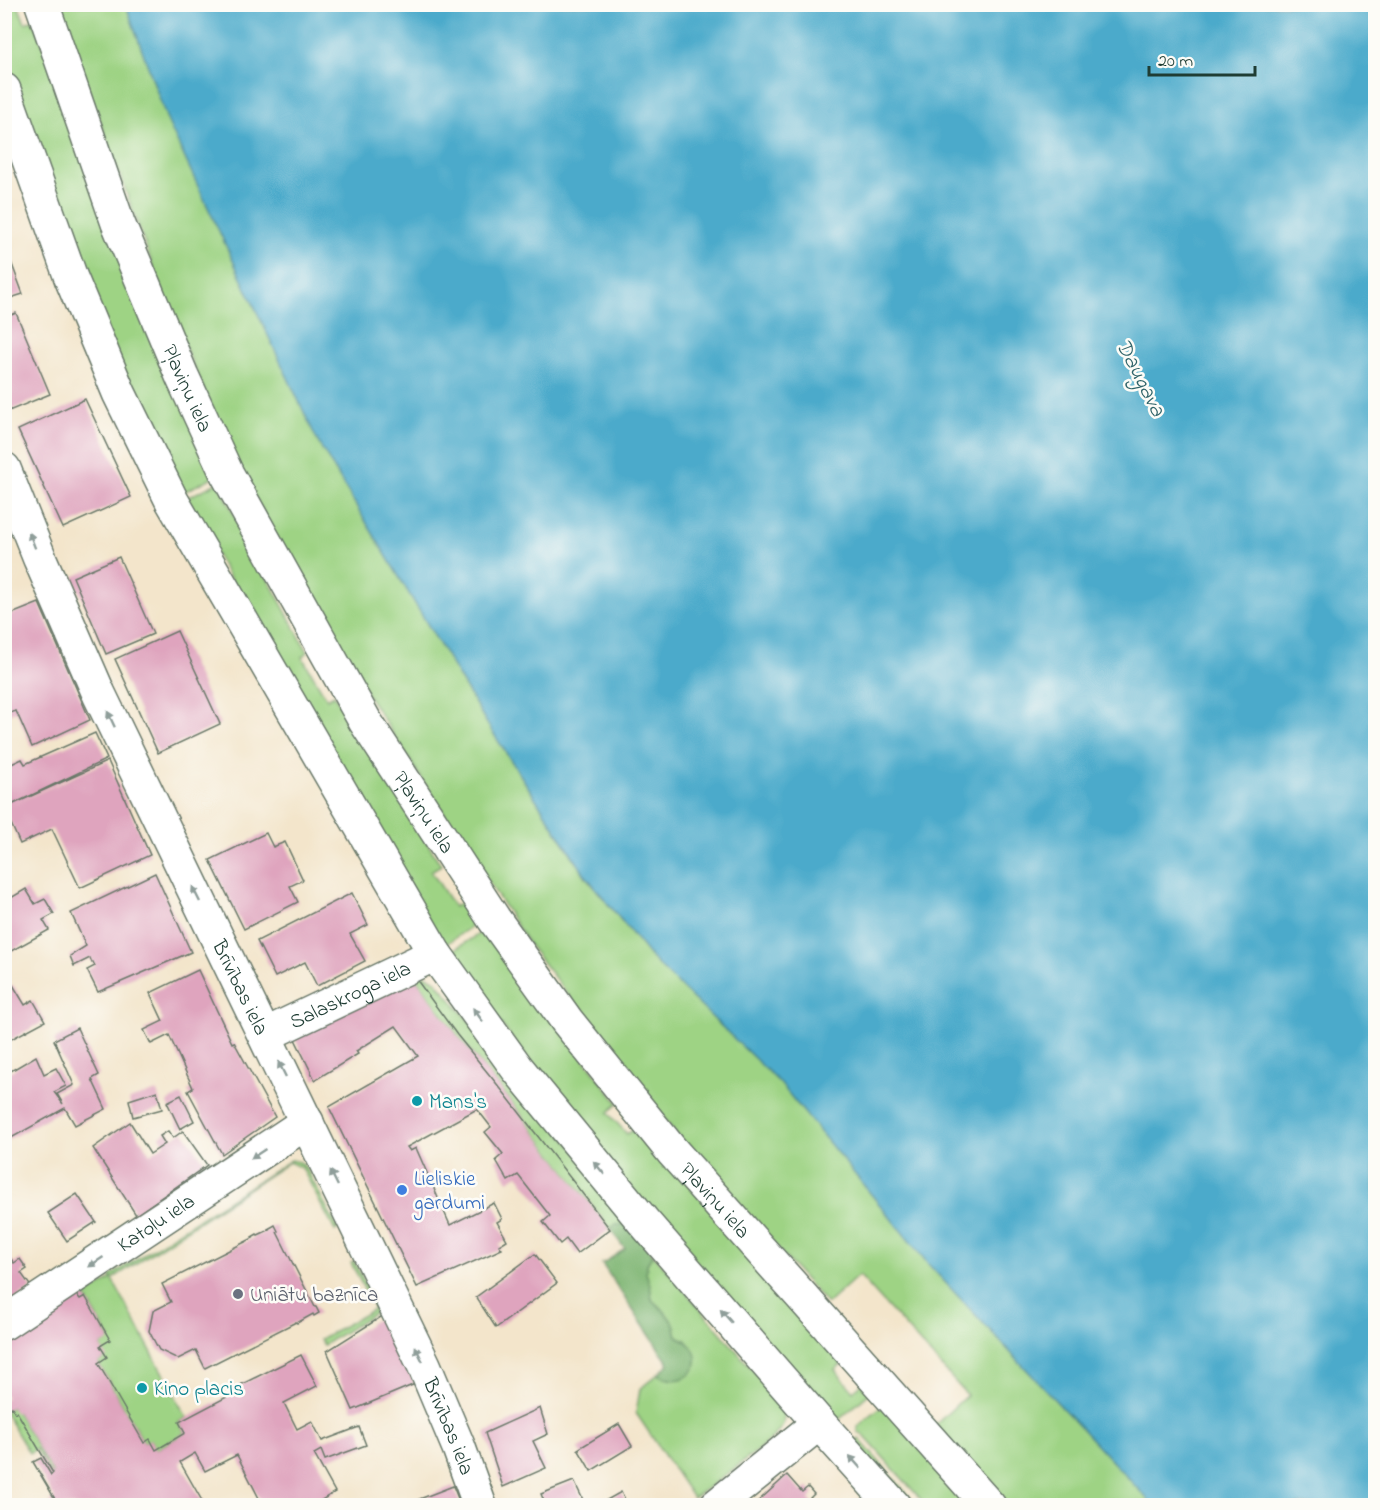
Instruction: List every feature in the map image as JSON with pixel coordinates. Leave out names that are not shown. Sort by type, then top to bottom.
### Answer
[{"type":"street","name":"Pļaviņu iela","points":[[42,4],[118,223],[182,376],[227,474],[364,721],[494,919],[567,1021],[672,1151],[989,1506]]},
{"type":"street","points":[[4,90],[71,278],[119,393],[172,501],[435,954],[516,1068],[643,1221],[894,1506]]},
{"type":"street","name":"Brīvības iela","points":[[4,469],[40,559],[99,694],[424,1365],[459,1448],[480,1506]]},
{"type":"street","name":"Salaskroga iela","points":[[265,1035],[435,954]]},
{"type":"street","name":"Katoļu iela","points":[[4,1323],[307,1122]]},
{"type":"street","points":[[716,1506],[819,1423]]},
{"type":"green space","points":[[4,5],[18,5],[25,23],[33,20],[215,476],[180,494],[79,275],[5,62]]},
{"type":"green space","points":[[58,5],[126,5],[168,122],[318,442],[488,725],[586,877],[654,961],[780,1083],[930,1266],[1153,1505],[1007,1505],[934,1426],[967,1395],[859,1275],[827,1304],[687,1148],[530,946],[316,615],[231,451],[170,313]]},
{"type":"green space","points":[[219,482],[242,532],[308,652],[302,657],[327,699],[334,695],[441,865],[431,871],[454,907],[461,903],[475,924],[443,946],[184,499]]},
{"type":"green space","points":[[485,930],[618,1103],[608,1113],[627,1134],[638,1127],[845,1361],[835,1370],[853,1391],[864,1382],[871,1392],[835,1423],[645,1210],[447,954]]},
{"type":"green space","points":[[423,974],[436,981],[642,1232],[615,1225],[610,1229],[457,1035],[414,976]]},
{"type":"green space","name":"Kino placis","points":[[291,1160],[300,1162],[306,1168],[338,1229],[335,1231],[302,1168],[289,1162],[112,1279],[187,1418],[179,1422],[185,1433],[156,1450],[150,1440],[144,1443],[98,1363],[106,1357],[100,1346],[110,1339],[85,1296],[111,1279],[110,1276]]},
{"type":"green space","points":[[615,1225],[632,1226],[653,1254],[647,1264],[646,1273],[652,1300],[674,1324],[677,1336],[688,1343],[695,1352],[694,1369],[688,1376],[670,1379],[658,1374],[669,1364],[602,1264],[625,1249],[610,1229]]},
{"type":"green space","points":[[653,1254],[783,1405],[784,1422],[778,1432],[742,1463],[693,1498],[636,1413],[640,1389],[658,1374],[664,1378],[686,1340],[677,1336],[674,1324],[652,1300],[646,1273],[647,1264]]},
{"type":"green space","points":[[354,1261],[379,1310],[324,1345],[320,1339],[374,1309],[351,1263]]},
{"type":"green space","points":[[884,1404],[973,1505],[926,1505],[858,1432],[858,1426]]},
{"type":"green space","points":[[12,1407],[53,1473],[51,1475],[62,1495],[36,1449],[29,1453],[4,1411]]},
{"type":"green space","points":[[859,1439],[917,1505],[907,1505],[853,1444]]},
{"type":"water","name":"Daugava","points":[[126,5],[1375,5],[1375,1505],[1153,1505],[930,1266],[780,1083],[654,961],[586,876],[488,725],[318,442],[168,122]]},
{"type":"building","points":[[4,243],[23,294],[4,300]]},
{"type":"building","points":[[16,313],[50,394],[4,413],[4,318]]},
{"type":"building","points":[[85,399],[131,497],[63,528],[18,430]]},
{"type":"building","points":[[119,557],[153,634],[106,654],[73,577]]},
{"type":"building","points":[[39,603],[90,720],[32,747],[16,711],[4,715],[4,617]]},
{"type":"building","points":[[177,631],[220,724],[158,753],[115,659]]},
{"type":"building","points":[[95,733],[107,759],[7,807],[108,761],[150,855],[80,888],[52,829],[20,844],[5,810],[5,767],[22,759],[25,764]]},
{"type":"building","points":[[266,833],[273,847],[285,842],[303,880],[290,886],[298,902],[244,929],[210,860]]},
{"type":"building","points":[[155,873],[191,952],[98,992],[87,970],[95,966],[90,958],[74,966],[70,956],[86,946],[71,913]]},
{"type":"building","points":[[26,889],[35,904],[45,899],[54,914],[43,920],[49,930],[4,955],[4,902]]},
{"type":"building","points":[[352,893],[368,925],[350,934],[365,961],[317,986],[305,962],[275,977],[257,941]]},
{"type":"building","points":[[198,970],[232,1043],[234,1042],[275,1117],[222,1154],[188,1091],[193,1088],[169,1035],[151,1044],[144,1030],[163,1021],[150,993]]},
{"type":"building","points":[[414,976],[457,1035],[610,1229],[577,1254],[566,1239],[560,1244],[543,1222],[550,1216],[518,1175],[508,1181],[496,1160],[503,1154],[485,1132],[491,1127],[477,1109],[407,1147],[410,1151],[416,1148],[450,1225],[494,1203],[502,1219],[497,1222],[507,1240],[499,1245],[502,1249],[417,1287],[329,1107],[418,1056],[396,1026],[356,1051],[358,1054],[315,1080],[294,1037]]},
{"type":"building","points":[[13,985],[25,1005],[33,1000],[45,1021],[4,1043],[4,990]]},
{"type":"building","points":[[77,1028],[99,1075],[92,1079],[106,1109],[75,1125],[65,1108],[4,1142],[4,1075],[36,1056],[44,1074],[56,1068],[66,1086],[54,1092],[63,1104],[57,1094],[74,1085],[54,1040]]},
{"type":"building","points":[[157,1091],[162,1109],[133,1117],[129,1100]]},
{"type":"building","points":[[181,1095],[194,1121],[180,1129],[167,1102]]},
{"type":"building","points":[[130,1122],[150,1154],[165,1144],[160,1136],[168,1131],[173,1138],[183,1131],[207,1165],[136,1215],[93,1148]]},
{"type":"building","points":[[77,1194],[96,1222],[67,1241],[48,1213]]},
{"type":"building","name":"Uniātu baznīca","points":[[275,1225],[319,1313],[296,1322],[205,1368],[196,1350],[178,1359],[159,1350],[149,1331],[153,1311],[171,1302],[162,1284]]},
{"type":"building","points":[[4,1250],[14,1263],[20,1259],[27,1269],[21,1273],[32,1288],[4,1307]]},
{"type":"building","points":[[535,1254],[557,1283],[496,1328],[476,1297]]},
{"type":"building","points":[[76,1294],[80,1299],[85,1296],[110,1340],[100,1346],[107,1357],[98,1363],[144,1443],[150,1439],[156,1450],[185,1433],[179,1422],[242,1389],[240,1385],[301,1355],[317,1386],[284,1403],[297,1429],[312,1421],[322,1441],[359,1427],[366,1445],[325,1460],[321,1450],[314,1454],[335,1492],[312,1506],[263,1506],[237,1455],[205,1471],[195,1453],[180,1462],[205,1506],[51,1506],[49,1502],[55,1499],[33,1462],[41,1458],[51,1475],[53,1473],[17,1412],[15,1413],[12,1407],[4,1411],[4,1399],[7,1397],[4,1394],[4,1342]]},
{"type":"building","points":[[384,1315],[415,1384],[353,1410],[327,1351]]},
{"type":"building","points":[[540,1408],[548,1434],[533,1441],[546,1468],[503,1487],[485,1433]]},
{"type":"building","points":[[619,1424],[632,1446],[591,1471],[578,1449]]},
{"type":"building","points":[[787,1475],[802,1492],[808,1487],[814,1494],[809,1499],[815,1506],[753,1506]]},
{"type":"building","points":[[574,1481],[586,1506],[546,1506],[541,1494]]},
{"type":"building","points":[[453,1486],[461,1506],[404,1506],[404,1505]]},
{"type":"building","points":[[621,1492],[628,1506],[596,1506]]},
{"type":"place","name":"Mans's","points":[[417,1101]]},
{"type":"place","name":"Lieliskie gardumi","points":[[402,1190]]},
{"type":"place","name":"Uniātu baznīca","points":[[238,1294]]},
{"type":"place","name":"Kino placis","points":[[142,1388]]}]
